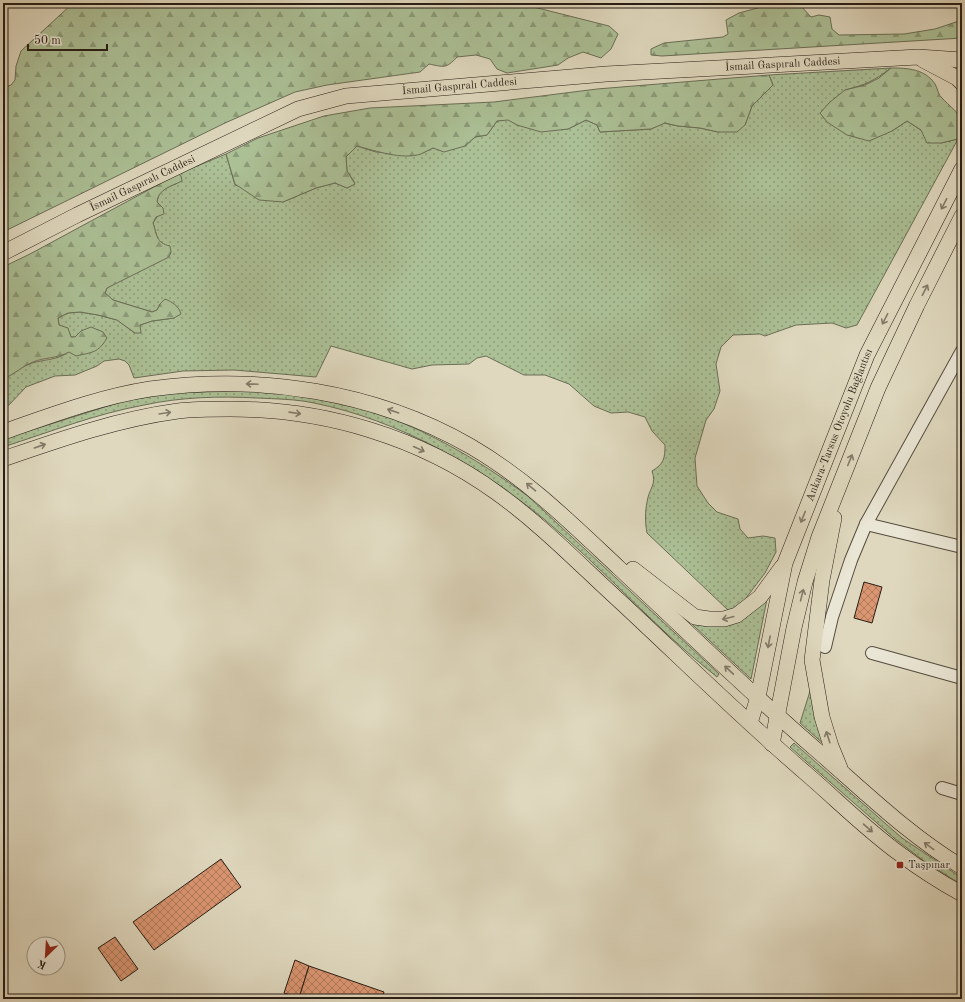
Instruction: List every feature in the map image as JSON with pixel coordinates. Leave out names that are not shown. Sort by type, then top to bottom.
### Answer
[{"type":"main road","name":"İsmail Gaspıralı Caddesi","points":[[3,253],[84,211],[298,109],[346,96],[606,74],[918,57],[958,58]]},
{"type":"main road","points":[[918,57],[957,78],[962,83]]},
{"type":"main road","name":"Ankara-Tarsus Otoyolu Bağlantısı","points":[[750,723],[758,697],[785,562],[867,355],[962,169]]},
{"type":"main road","name":"Ankara-Tarsus Otoyolu Bağlantısı","points":[[772,744],[794,628],[805,582],[819,537],[878,388],[917,305],[962,216]]},
{"type":"main road","points":[[3,432],[87,403],[149,390],[214,384],[276,385],[340,396],[385,409],[422,422],[470,446],[529,485],[777,716],[917,837],[962,867]]},
{"type":"main road","points":[[3,459],[112,423],[181,410],[271,410],[333,420],[375,431],[416,447],[441,459],[483,483],[535,523],[772,744],[897,852],[930,876],[962,894]]},
{"type":"main road","points":[[841,481],[822,580],[812,660],[822,717],[831,746],[842,773]]},
{"type":"main road","points":[[550,503],[695,617],[724,620],[737,615],[760,597],[785,562]]},
{"type":"street","points":[[826,647],[834,610],[851,560],[866,524],[962,351]]},
{"type":"street","points":[[866,524],[962,547]]},
{"type":"street","points":[[872,653],[962,678]]},
{"type":"street","points":[[942,788],[962,794]]},
{"type":"green space","points":[[73,3],[518,3],[609,26],[618,34],[611,49],[601,58],[583,52],[568,58],[558,65],[507,73],[497,69],[490,59],[476,55],[457,57],[450,64],[444,66],[429,64],[420,72],[327,85],[295,92],[225,123],[3,232],[3,88],[11,85],[15,80],[16,66],[21,51]]},
{"type":"green space","points":[[776,3],[795,3],[800,5],[811,17],[819,15],[830,17],[832,29],[839,35],[904,34],[935,29],[962,20],[962,38],[662,56],[651,55],[651,49],[664,43],[723,37],[728,34],[726,20],[739,13]]},
{"type":"green space","points":[[891,68],[869,82],[845,90],[892,131],[907,121],[941,143],[958,139],[857,325],[846,328],[832,323],[796,325],[765,336],[760,334],[733,335],[721,347],[716,364],[720,391],[714,409],[706,420],[695,458],[697,486],[708,503],[717,512],[738,519],[740,529],[748,538],[763,536],[775,538],[776,552],[765,573],[740,606],[729,611],[647,533],[646,510],[648,497],[654,480],[652,471],[659,466],[663,460],[665,445],[652,431],[645,417],[628,412],[611,413],[594,406],[569,384],[545,375],[524,375],[486,356],[477,358],[469,364],[432,365],[412,369],[331,346],[316,377],[234,370],[183,371],[134,378],[129,365],[125,361],[119,359],[104,361],[97,366],[75,375],[55,376],[26,387],[9,405],[3,406],[3,379],[32,363],[64,355],[72,347],[81,331],[75,337],[71,337],[69,333],[59,325],[58,318],[68,313],[80,312],[98,315],[117,320],[135,333],[140,325],[152,321],[174,318],[160,304],[157,310],[152,312],[113,300],[105,293],[107,288],[164,245],[158,240],[153,223],[163,208],[157,202],[157,198],[161,192],[176,184],[178,174],[226,154],[235,185],[283,202],[316,188],[335,183],[347,188],[355,183],[347,171],[346,157],[357,146],[376,152],[420,154],[433,148],[465,146],[475,137],[487,135],[497,121],[508,119],[517,125],[568,129],[586,120],[597,125],[600,132],[651,129],[664,123],[718,132],[745,125],[752,106],[773,85],[769,75]]},
{"type":"green space","points":[[891,68],[916,70],[931,79],[941,97],[956,111],[960,119],[961,124],[958,139],[941,143],[927,143],[921,130],[907,121],[892,131],[869,141],[847,135],[827,122],[820,113],[830,102],[845,90],[865,85],[879,78]]},
{"type":"green space","points":[[769,75],[773,85],[752,106],[745,125],[737,132],[718,132],[665,123],[651,129],[600,132],[597,125],[586,120],[568,129],[541,132],[517,125],[508,120],[497,121],[487,135],[475,137],[465,146],[444,152],[433,148],[421,154],[406,156],[357,146],[346,157],[347,171],[355,184],[347,188],[335,183],[316,188],[283,202],[259,200],[235,184],[226,154],[258,138],[324,116],[370,108],[494,102],[597,89]]},
{"type":"green space","points":[[178,174],[181,176],[182,181],[166,188],[160,194],[157,202],[163,208],[164,214],[156,217],[153,223],[156,235],[160,241],[165,245],[170,246],[171,252],[169,257],[107,288],[105,293],[113,300],[152,312],[157,310],[165,299],[175,305],[181,314],[174,318],[152,321],[140,325],[141,333],[135,333],[117,320],[80,312],[68,313],[58,318],[59,325],[68,328],[71,337],[75,337],[81,331],[91,327],[103,332],[107,338],[101,347],[91,353],[76,356],[69,352],[60,356],[37,360],[3,379],[3,267]]},
{"type":"green space","points":[[269,390],[320,398],[375,412],[422,431],[488,468],[529,497],[719,674],[717,677],[695,659],[567,539],[520,500],[493,481],[437,448],[407,433],[345,411],[307,402],[286,399],[229,397],[186,399],[158,402],[108,413],[3,447],[3,439],[124,401],[171,393]]},
{"type":"green space","points":[[767,599],[751,679],[680,613],[736,622],[753,612]]},
{"type":"green space","points":[[811,688],[826,746],[800,723]]},
{"type":"green space","points":[[794,743],[902,838],[962,878],[962,885],[924,861],[894,838],[790,747]]},
{"type":"building","points":[[864,582],[882,587],[872,623],[854,618]]},
{"type":"building","points":[[221,859],[241,887],[154,950],[133,922]]},
{"type":"building","points":[[115,937],[138,969],[121,981],[98,948]]},
{"type":"building","points":[[295,960],[309,966],[299,998],[284,993]]},
{"type":"building","points":[[309,966],[384,992],[382,999],[299,998]]},
{"type":"place","name":"Taşpınar","points":[[900,865]]}]
